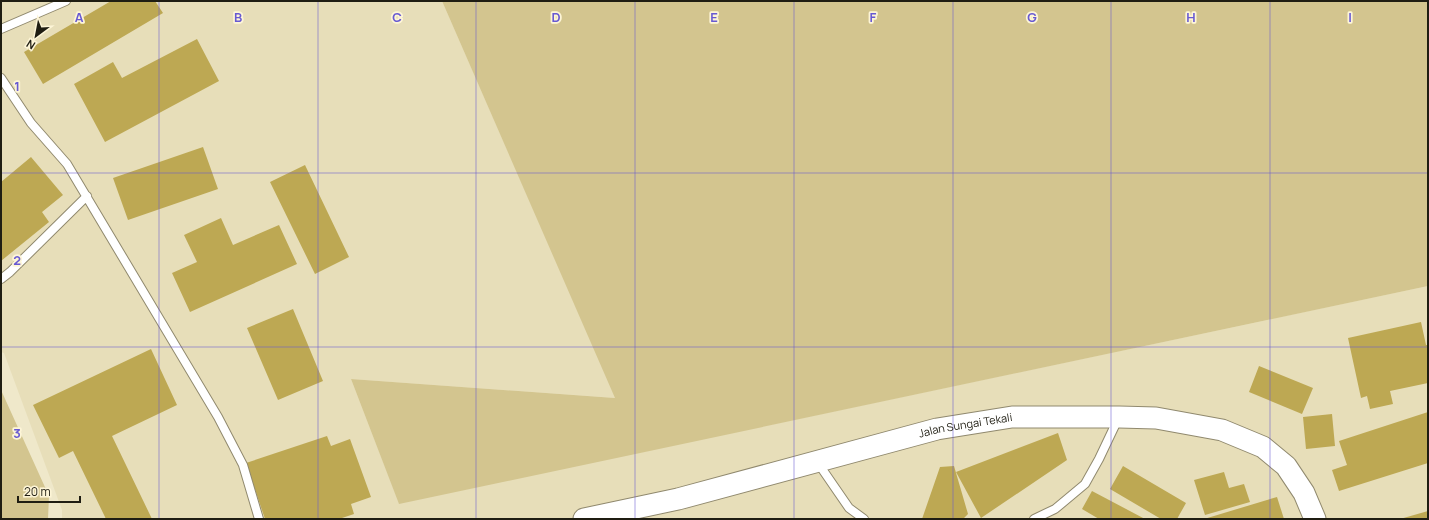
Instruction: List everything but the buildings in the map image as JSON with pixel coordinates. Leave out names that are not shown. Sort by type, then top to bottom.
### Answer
[{"type":"street","name":"Jalan Sungai Tekali","points":[[584,519],[678,499],[937,429],[1012,417],[1156,418],[1222,430],[1263,447],[1286,466],[1304,493],[1315,519]]},
{"type":"lane","points":[[1,29],[66,1]]},
{"type":"lane","points":[[1,78],[31,123],[67,164],[218,417],[243,465],[259,519]]},
{"type":"lane","points":[[1,278],[10,272],[87,196]]},
{"type":"lane","points":[[1034,519],[1055,509],[1085,484],[1119,417]]},
{"type":"lane","points":[[817,462],[849,508],[864,519]]},
{"type":"shaded area","points":[[1,1],[442,1],[616,398],[351,379],[399,503],[1428,286],[1428,519],[62,519],[62,510],[4,353],[1,352]]},
{"type":"shaded area","points":[[442,1],[1428,1],[1428,286],[399,504],[351,379],[615,398]]},
{"type":"shaded area","points":[[1,390],[49,496],[48,519],[1,519]]}]
